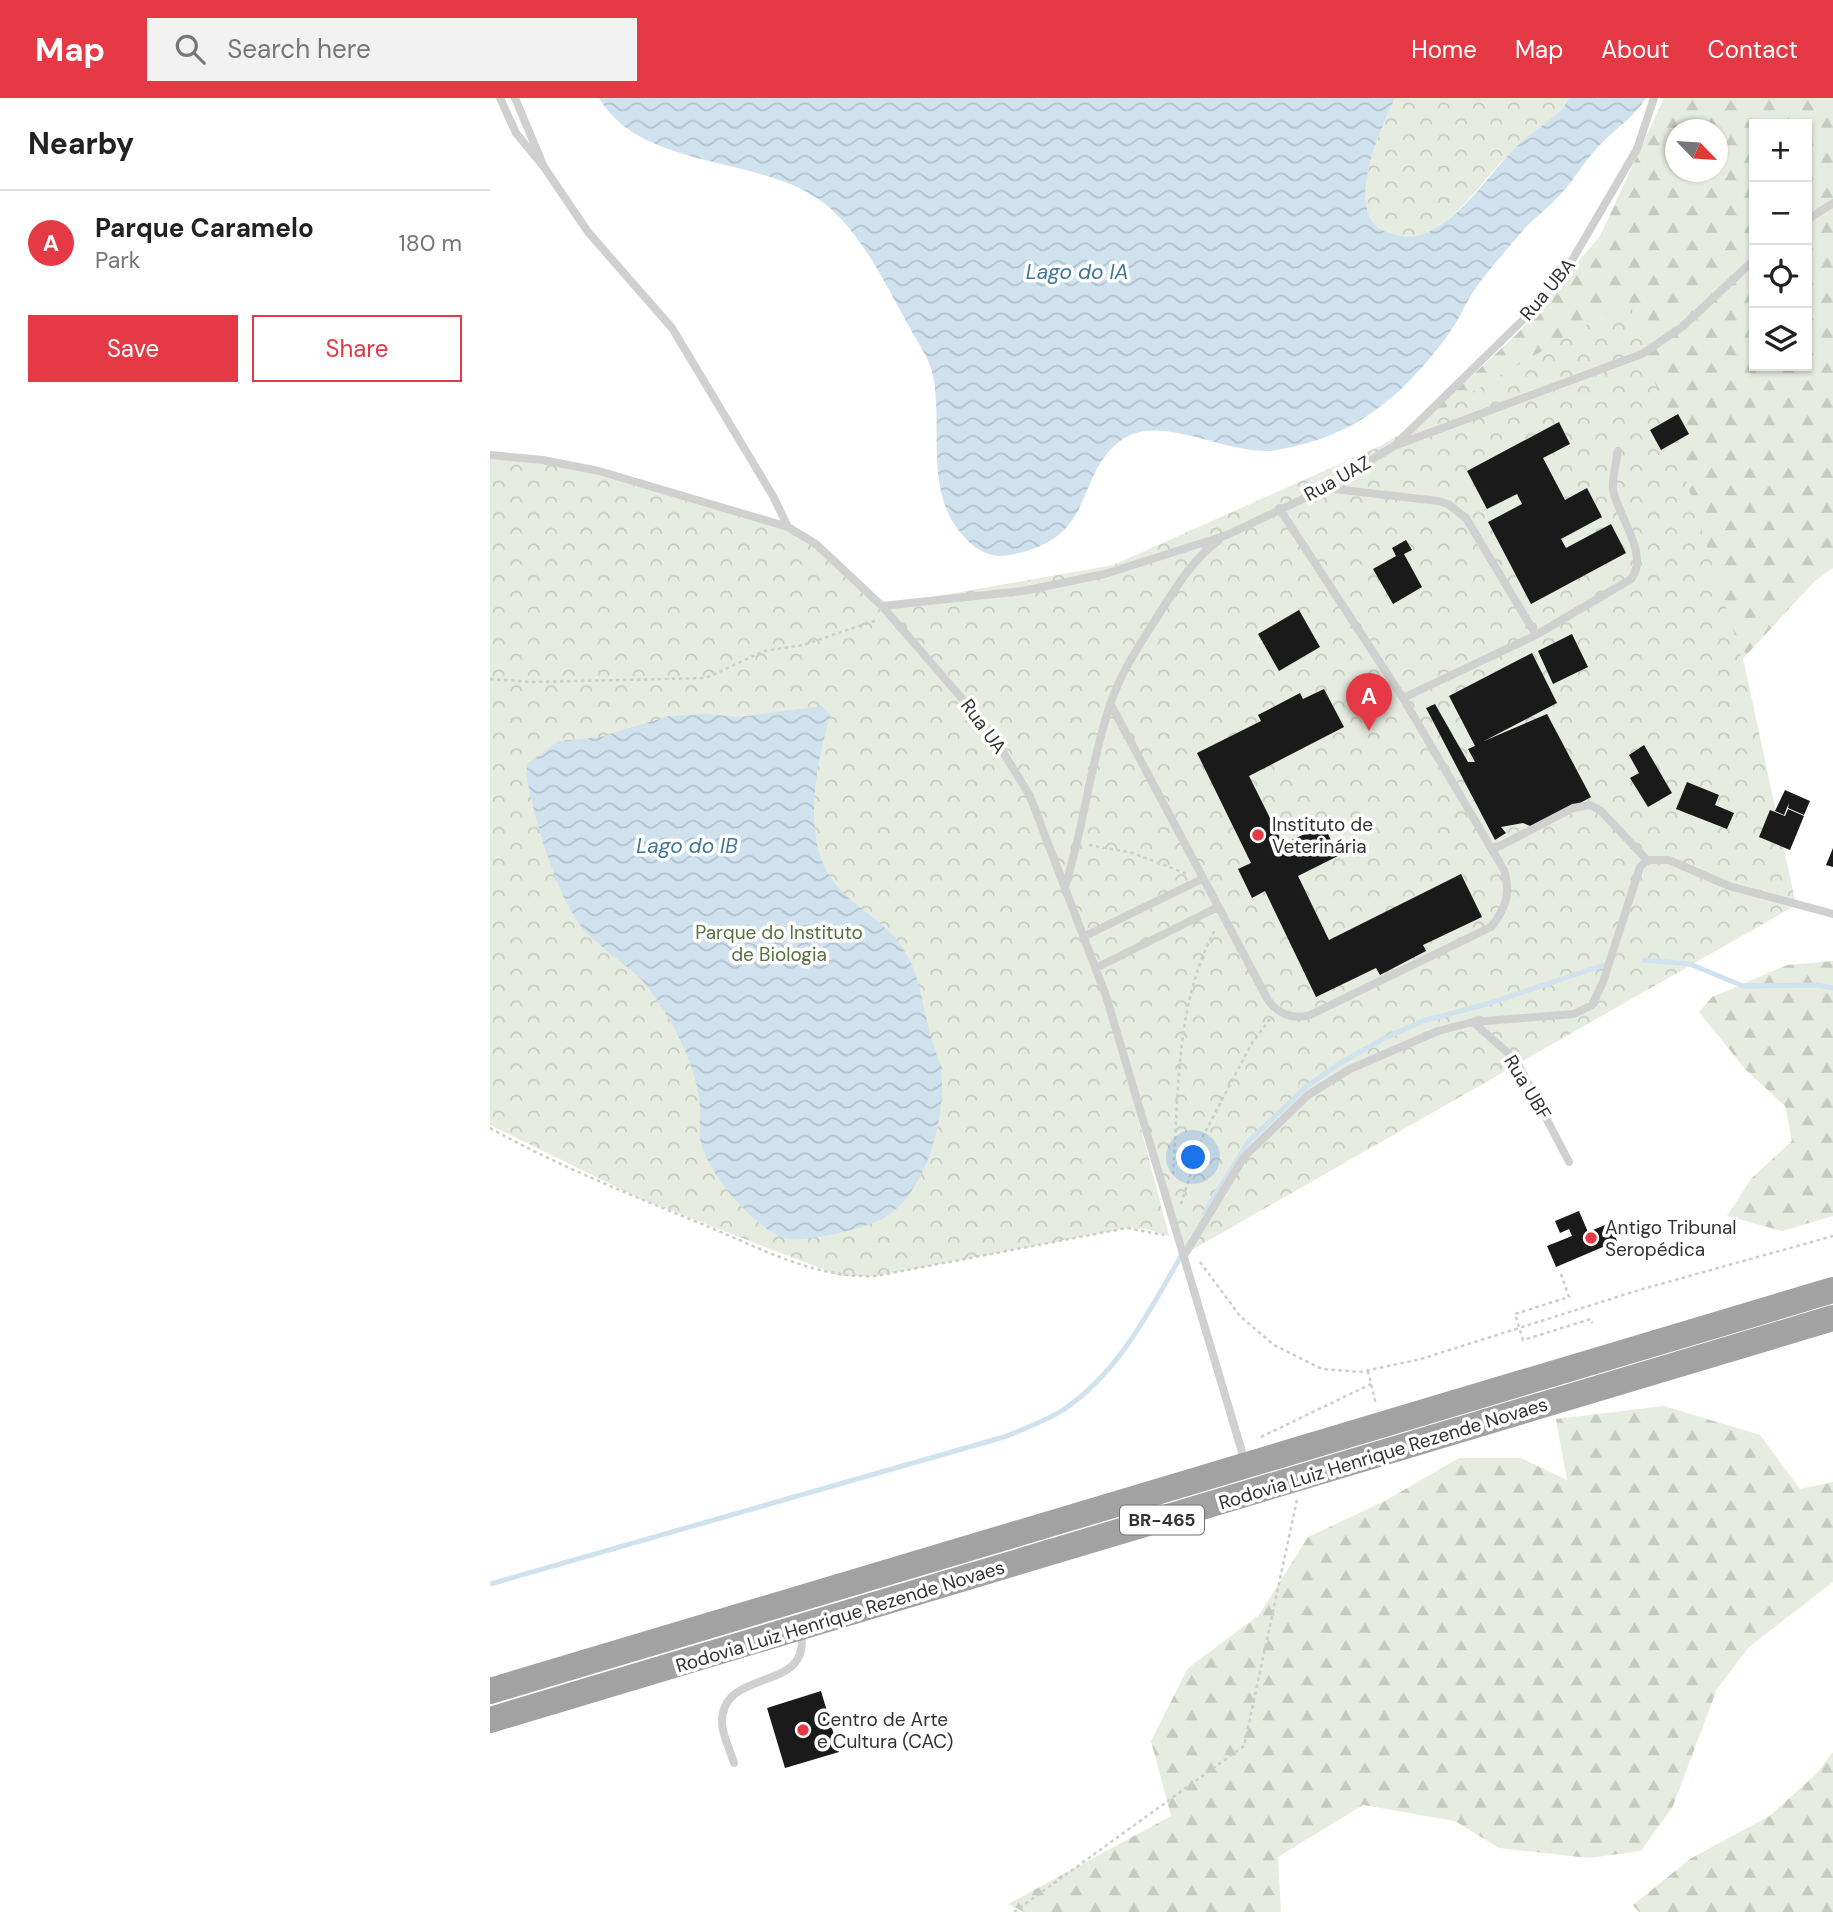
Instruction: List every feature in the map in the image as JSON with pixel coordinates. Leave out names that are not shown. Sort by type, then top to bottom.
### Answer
[{"type":"highway","name":"Rodovia Luiz Henrique Rezende Novaes","points":[[490,1691],[1833,1290]]},
{"type":"highway","name":"Rodovia Luiz Henrique Rezende Novaes","points":[[490,1720],[1833,1318]]},
{"type":"lane","points":[[500,98],[516,134],[544,167],[588,232],[672,328],[773,496],[788,527]]},
{"type":"lane","points":[[515,98],[544,167]]},
{"type":"lane","name":"Rua UBA","points":[[1394,446],[1532,311],[1564,274],[1637,149],[1654,98]]},
{"type":"lane","points":[[1812,217],[1833,203]]},
{"type":"lane","name":"Rua UAZ","points":[[882,606],[1023,591],[1105,574],[1227,535],[1326,488],[1394,446],[1642,354],[1682,327],[1749,265]]},
{"type":"lane","points":[[1403,698],[1536,635],[1624,586],[1636,574],[1635,547],[1617,509],[1613,486],[1618,451]]},
{"type":"lane","name":"Rua UA","points":[[490,455],[543,460],[599,471],[788,527],[816,544],[882,606],[990,731],[1030,796],[1085,936],[1185,1254],[1247,1467]]},
{"type":"lane","points":[[1326,488],[1438,501],[1458,511],[1466,518],[1536,635]]},
{"type":"lane","points":[[1110,703],[1202,879],[1268,1000],[1277,1010],[1297,1017],[1310,1015],[1491,928],[1502,913],[1509,895],[1504,870],[1403,698],[1279,508]]},
{"type":"lane","points":[[1065,887],[1079,843],[1090,780],[1110,703],[1133,655],[1173,591],[1208,548],[1227,535]]},
{"type":"lane","points":[[1492,850],[1573,808],[1590,805],[1601,811],[1647,860]]},
{"type":"lane","points":[[1185,1254],[1244,1157],[1308,1095],[1380,1054],[1438,1031],[1474,1022],[1574,1014],[1592,1005],[1603,982],[1640,867],[1647,860],[1669,860],[1755,894],[1833,914]]},
{"type":"lane","points":[[1085,936],[1202,879]]},
{"type":"lane","points":[[1096,968],[1218,907]]},
{"type":"lane","name":"Rua UBF","points":[[1474,1022],[1516,1060],[1570,1162]]},
{"type":"lane","points":[[734,1763],[722,1723],[726,1706],[743,1687],[784,1673],[795,1664],[803,1648],[800,1626]]},
{"type":"path","points":[[490,678],[546,682],[706,677],[764,651],[803,645],[890,616]]},
{"type":"path","points":[[1079,843],[1133,853],[1202,879]]},
{"type":"path","points":[[1172,1183],[1185,1018],[1206,947],[1223,916]]},
{"type":"path","points":[[1174,1224],[1203,1136],[1252,1043],[1277,1010]]},
{"type":"path","points":[[490,1128],[525,1147],[649,1203],[790,1261],[840,1276],[876,1276],[1127,1228],[1145,1229],[1169,1236],[1185,1254],[1204,1264],[1240,1316],[1274,1345],[1322,1369],[1368,1371],[1421,1359],[1519,1327],[1833,1236]]},
{"type":"path","points":[[1561,1274],[1569,1297],[1515,1314],[1523,1340],[1591,1319],[1592,1323]]},
{"type":"path","points":[[1368,1371],[1376,1405]]},
{"type":"path","points":[[1014,1912],[1244,1745],[1302,1478]]},
{"type":"green space","points":[[1395,98],[1569,98],[1550,121],[1498,165],[1451,217],[1428,232],[1407,237],[1387,232],[1374,223],[1367,208],[1368,170],[1381,129]]},
{"type":"green space","points":[[1664,98],[1833,98],[1833,568],[1815,581],[1658,750],[1373,467],[1517,334],[1600,236]]},
{"type":"green space","name":"Parque do Instituto de Biologia","points":[[1629,300],[1745,667],[1796,905],[1185,1254],[1138,1117],[1169,1236],[1145,1229],[1127,1228],[876,1276],[840,1276],[639,1198],[490,1125],[490,455],[543,460],[788,527],[816,544],[882,606],[1113,565],[1380,446]]},
{"type":"green space","points":[[1833,961],[1833,1216],[1782,1231],[1727,1216],[1751,1179],[1792,1141],[1785,1106],[1746,1070],[1699,1012],[1712,997],[1787,965]]},
{"type":"green space","points":[[1664,1406],[1760,1435],[1800,1489],[1833,1482],[1833,1582],[1749,1647],[1717,1689],[1673,1806],[1641,1851],[1589,1858],[1499,1848],[1455,1821],[1363,1805],[1278,1857],[1281,1912],[1024,1912],[1008,1904],[1171,1816],[1151,1741],[1188,1668],[1259,1615],[1308,1537],[1383,1502],[1459,1458],[1521,1458],[1567,1480],[1556,1419]]},
{"type":"green space","points":[[1833,1752],[1833,1912],[1639,1912],[1633,1905],[1690,1859],[1771,1815],[1817,1773]]},
{"type":"water","name":"Lago do IA","points":[[599,98],[1395,98],[1381,129],[1368,170],[1367,208],[1374,223],[1387,232],[1417,236],[1454,215],[1508,155],[1553,118],[1569,98],[1646,98],[1598,147],[1560,195],[1526,227],[1477,286],[1450,333],[1428,361],[1392,398],[1329,436],[1277,450],[1238,448],[1175,432],[1155,430],[1136,433],[1120,441],[1105,456],[1081,505],[1060,534],[1041,545],[1001,556],[978,549],[953,522],[939,481],[932,371],[876,266],[844,222],[805,191],[775,179],[676,152],[646,140],[619,122]]},
{"type":"water","name":"Lago do IB","points":[[822,706],[830,715],[815,790],[818,848],[830,878],[838,888],[896,939],[910,960],[940,1066],[941,1110],[931,1152],[922,1173],[899,1207],[876,1222],[851,1230],[789,1239],[777,1235],[750,1215],[713,1170],[701,1143],[699,1096],[682,1045],[666,1013],[643,981],[593,939],[576,919],[548,858],[526,774],[528,763],[559,741],[600,737],[669,716],[705,714],[739,717]]},
{"type":"building","points":[[1678,414],[1689,434],[1661,450],[1650,430]]},
{"type":"building","points":[[1559,422],[1570,444],[1543,458],[1565,500],[1587,488],[1602,517],[1561,539],[1566,548],[1611,524],[1626,553],[1531,604],[1488,522],[1522,504],[1517,494],[1487,509],[1467,471]]},
{"type":"building","points":[[1406,540],[1412,550],[1404,554],[1422,587],[1393,604],[1373,569],[1396,556],[1392,548]]},
{"type":"building","points":[[1299,610],[1320,647],[1279,671],[1258,634]]},
{"type":"building","points":[[1572,634],[1588,667],[1553,684],[1538,651]]},
{"type":"building","points":[[1532,653],[1557,703],[1484,741],[1547,714],[1591,797],[1535,828],[1523,823],[1501,827],[1506,833],[1495,840],[1426,708],[1435,704],[1468,762],[1475,762],[1468,749],[1475,746],[1449,696]]},
{"type":"building","name":"Instituto de Veterinária","points":[[1324,689],[1344,727],[1249,776],[1283,844],[1324,825],[1338,856],[1298,876],[1329,940],[1461,874],[1482,917],[1423,945],[1426,951],[1380,975],[1376,968],[1316,997],[1265,891],[1252,898],[1238,869],[1251,863],[1197,753],[1261,721],[1258,715],[1300,693],[1303,699]]},
{"type":"building","points":[[1644,745],[1672,793],[1648,807],[1630,778],[1639,773],[1629,755]]},
{"type":"building","points":[[1687,782],[1719,795],[1715,805],[1734,813],[1727,829],[1676,809]]},
{"type":"building","points":[[1785,790],[1810,801],[1804,815],[1788,808],[1789,803],[1784,815],[1775,811]]},
{"type":"building","points":[[1788,809],[1804,816],[1790,850],[1759,837],[1770,810],[1785,816]]},
{"type":"building","points":[[1833,848],[1833,867],[1826,865]]},
{"type":"building","name":"Antigo Tribunal Seropédica","points":[[1579,1211],[1588,1232],[1610,1223],[1617,1241],[1556,1267],[1547,1246],[1572,1236],[1569,1229],[1560,1233],[1555,1221]]},
{"type":"building","name":"Centro de Arte e Cultura (CAC)","points":[[821,1691],[839,1752],[785,1768],[767,1708]]},
{"type":"waterway","points":[[1644,960],[1690,964],[1743,986],[1818,985],[1833,988]]},
{"type":"waterway","points":[[1204,1213],[1249,1141],[1306,1087],[1337,1065],[1383,1039],[1423,1021],[1490,1003],[1607,964]]},
{"type":"waterway","points":[[490,1584],[1004,1437],[1042,1421],[1063,1410],[1101,1378],[1131,1340],[1181,1256]]},
{"type":"place","name":"Parque Caramelo","points":[[1369,731]]},
{"type":"place","name":"Instituto de Veterinária","points":[[1258,835]]},
{"type":"place","name":"Antigo Tribunal Seropédica","points":[[1591,1238]]},
{"type":"place","name":"Centro de Arte e Cultura (CAC)","points":[[803,1730]]}]
